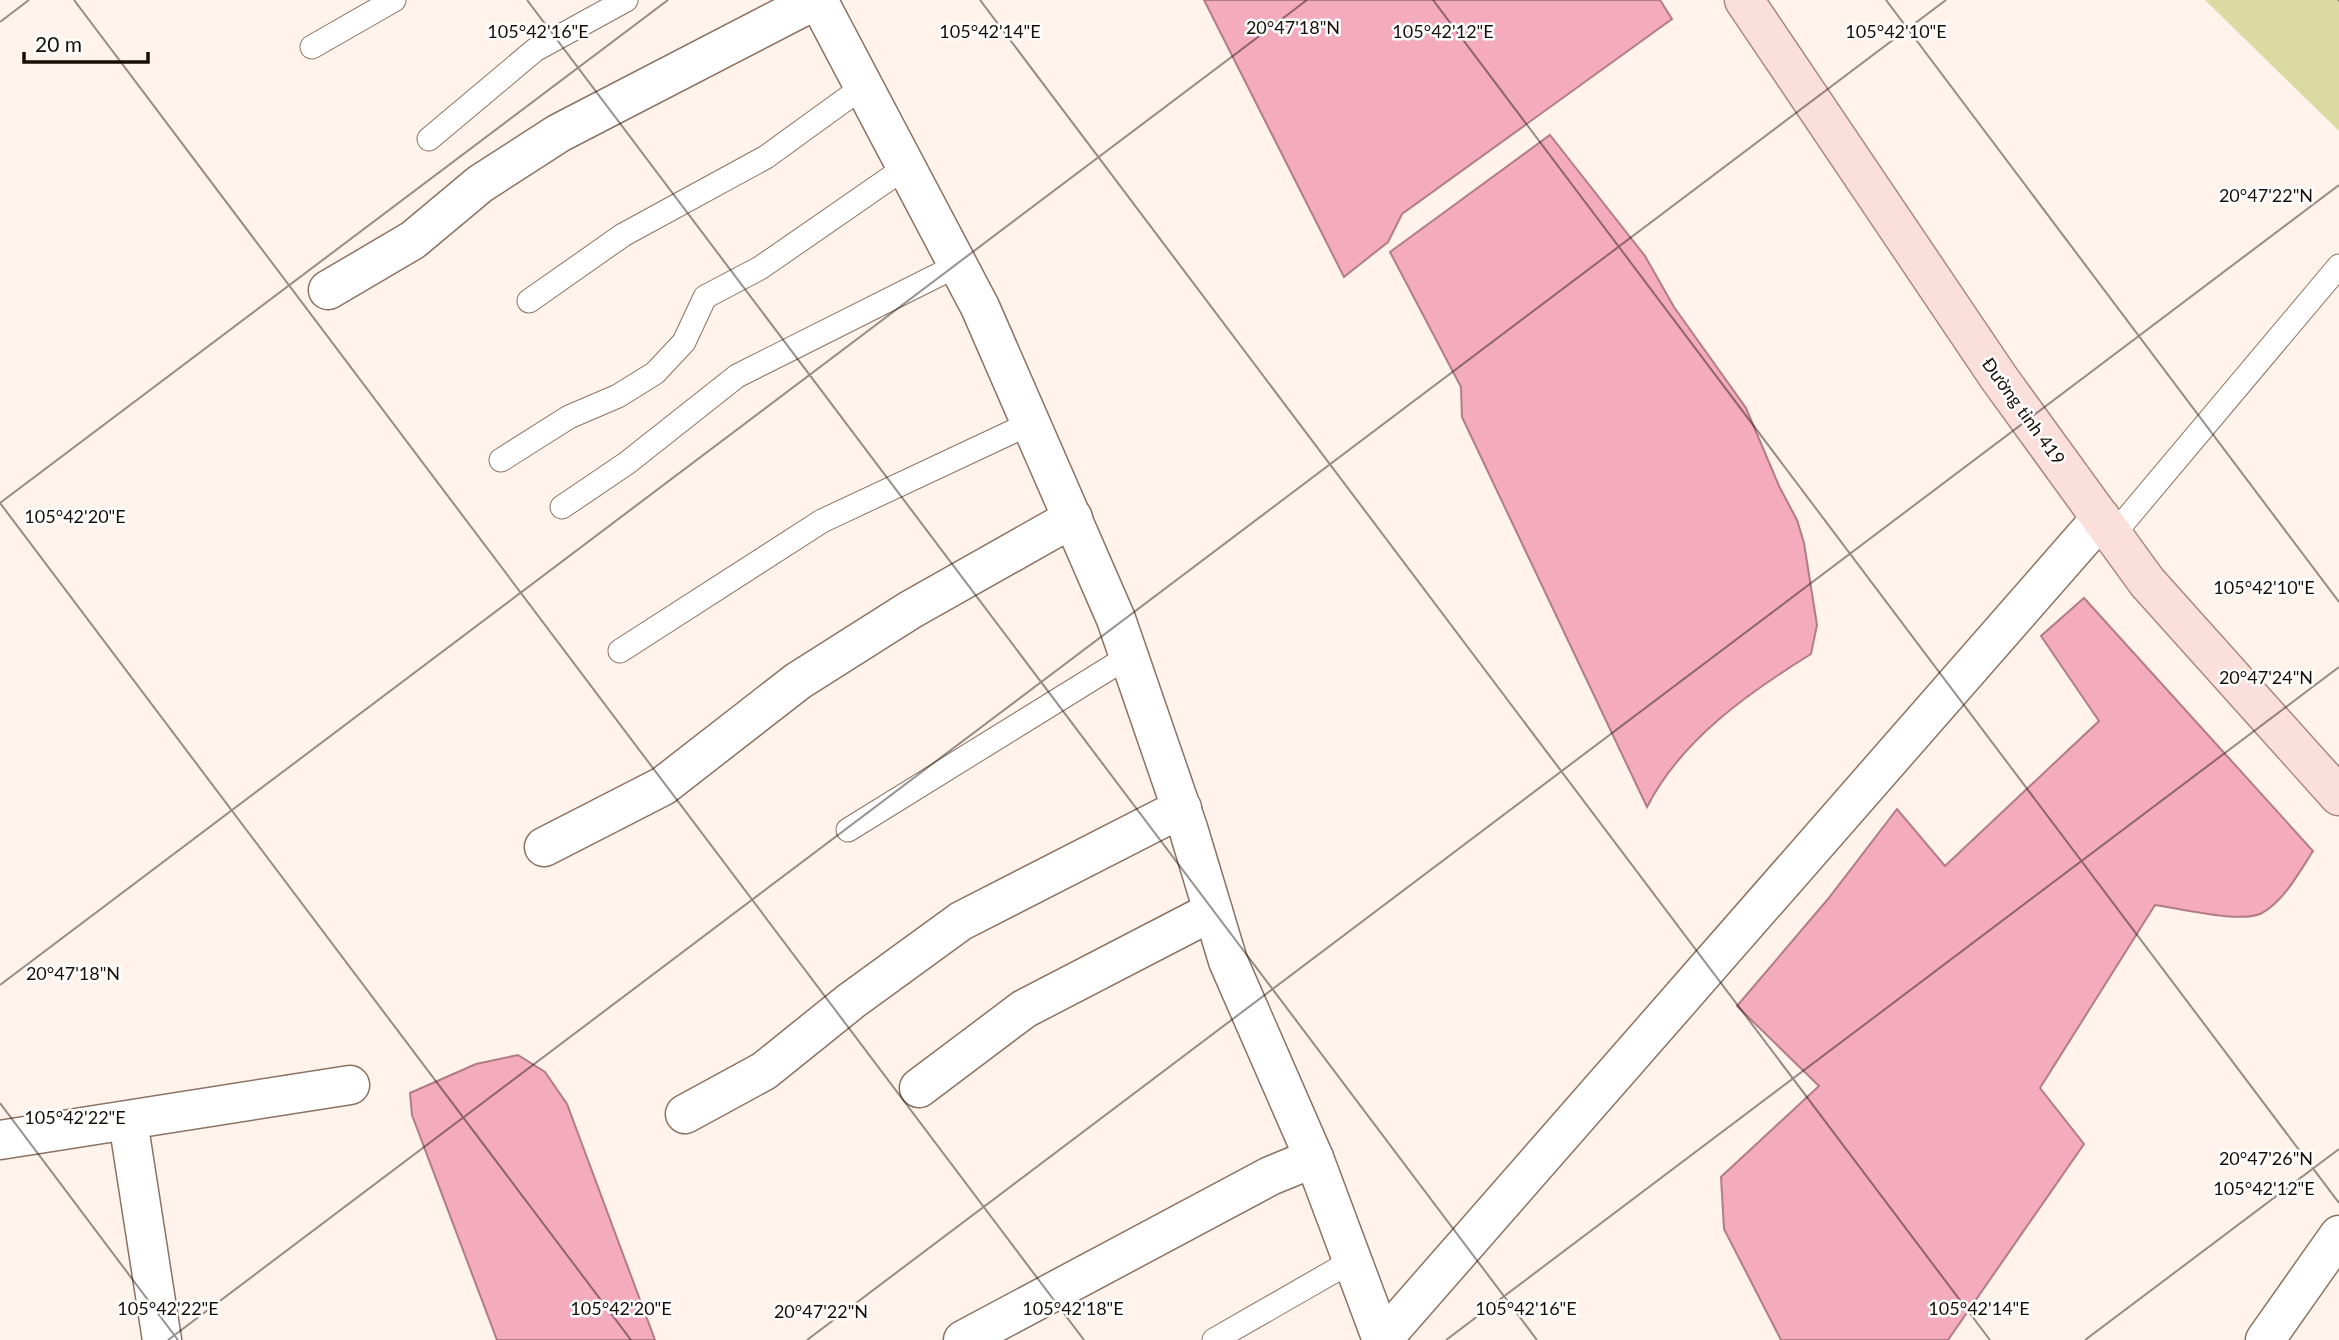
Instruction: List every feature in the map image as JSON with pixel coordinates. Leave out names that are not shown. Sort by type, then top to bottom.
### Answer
[{"type":"main road","name":"Đường tỉnh 419","points":[[1744,0],[1999,378],[2147,582],[2339,796]]},
{"type":"street","points":[[328,290],[413,240],[480,184],[559,133],[817,0],[958,265],[1073,519],[1129,656],[1182,808],[1228,961],[1314,1158],[1350,1262],[1382,1340],[2107,527]]},
{"type":"street","points":[[544,847],[663,786],[798,681],[910,610],[1073,519]]},
{"type":"street","points":[[685,1114],[764,1071],[851,1001],[961,921],[1182,808]]},
{"type":"street","points":[[919,1088],[1024,1009],[1213,911]]},
{"type":"street","points":[[0,1140],[350,1085]]},
{"type":"street","points":[[128,1121],[162,1340]]},
{"type":"street","points":[[963,1340],[1270,1176],[1314,1158]]},
{"type":"street","points":[[2265,1340],[2339,1235]]},
{"type":"lane","points":[[312,47],[394,0]]},
{"type":"lane","points":[[429,139],[535,50],[626,0]]},
{"type":"lane","points":[[529,301],[623,235],[766,157],[864,86]]},
{"type":"lane","points":[[501,460],[569,417],[618,397],[655,373],[684,342],[705,297],[760,268],[906,167]]},
{"type":"lane","points":[[562,507],[627,463],[737,376],[958,265]]},
{"type":"lane","points":[[2107,527],[2173,463],[2339,266]]},
{"type":"lane","points":[[621,651],[822,521],[1031,423]]},
{"type":"lane","points":[[848,831],[1129,656]]},
{"type":"lane","points":[[1214,1340],[1350,1262]]},
{"type":"shaded area","points":[[1204,0],[1660,0],[1672,19],[1402,214],[1388,242],[1344,277]]},
{"type":"shaded area","points":[[2205,0],[2339,0],[2339,131]]},
{"type":"shaded area","points":[[1550,135],[1645,256],[1674,307],[1746,408],[1779,486],[1797,520],[1804,543],[1817,625],[1811,654],[1740,702],[1697,739],[1661,783],[1647,807],[1462,417],[1461,387],[1390,252]]},
{"type":"shaded area","points":[[2084,598],[2313,851],[2284,893],[2262,913],[2253,916],[2225,916],[2155,905],[2040,1088],[2084,1144],[1948,1340],[1781,1340],[1724,1229],[1721,1177],[1819,1086],[1737,1006],[1828,899],[1897,809],[1945,866],[2099,721],[2041,636]]},
{"type":"shaded area","points":[[518,1055],[545,1072],[567,1104],[655,1340],[497,1340],[412,1115],[410,1093],[476,1064]]}]
